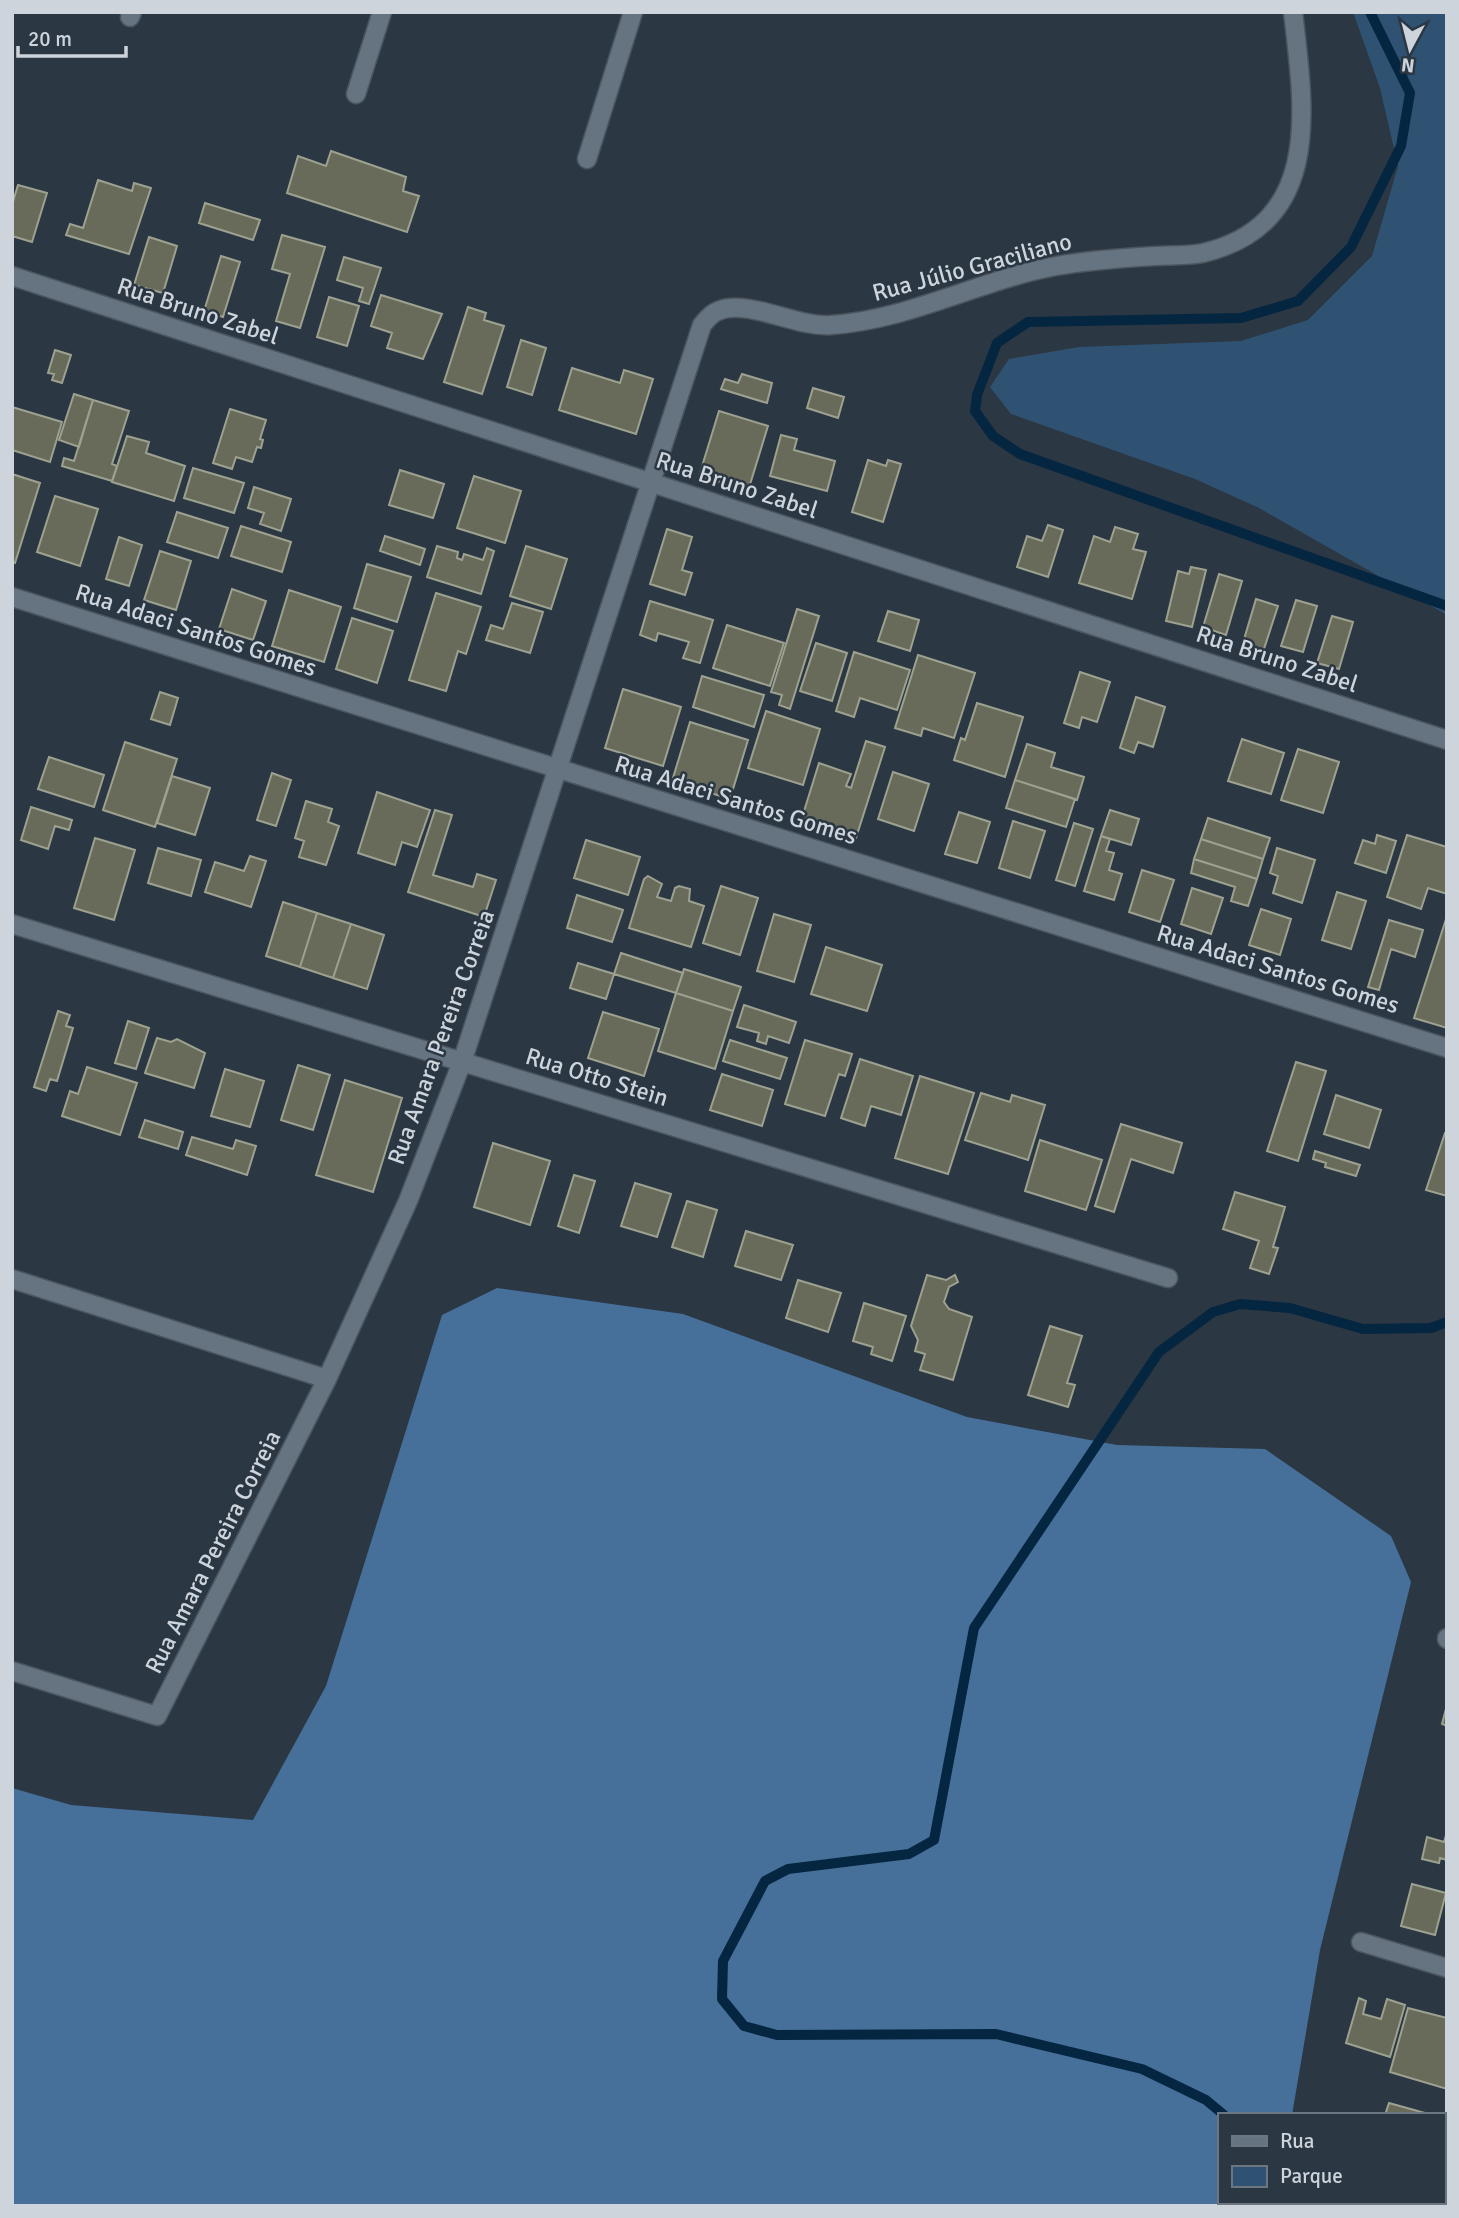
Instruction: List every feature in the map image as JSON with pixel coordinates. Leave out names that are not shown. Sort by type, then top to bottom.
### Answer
[{"type":"street","points":[[356,94],[382,12]]},
{"type":"street","points":[[587,159],[634,12]]},
{"type":"street","name":"Rua Júlio Graciliano","points":[[694,343],[702,325],[716,311],[737,307],[801,323],[829,326],[866,321],[1054,266],[1107,259],[1201,253],[1244,239],[1271,219],[1291,185],[1300,142],[1301,87],[1293,12]]},
{"type":"street","name":"Rua Bruno Zabel","points":[[12,276],[1447,740]]},
{"type":"street","name":"Rua Amara Pereira Correia","points":[[12,1671],[158,1716],[327,1379],[408,1201],[462,1062],[694,343]]},
{"type":"street","name":"Rua Adaci Santos Gomes","points":[[12,597],[1447,1048]]},
{"type":"street","name":"Rua Otto Stein","points":[[12,924],[1168,1278]]},
{"type":"street","points":[[12,1279],[327,1379]]},
{"type":"street","points":[[1360,1942],[1447,1968]]},
{"type":"green space","points":[[1353,12],[1447,12],[1447,615],[1259,508],[1195,479],[1011,414],[990,387],[1009,359],[1079,347],[1241,341],[1308,320],[1372,256],[1398,166],[1380,88]]},
{"type":"shaded area","points":[[497,1288],[683,1314],[967,1417],[1117,1445],[1265,1449],[1391,1536],[1411,1582],[1320,1950],[1292,2113],[1218,2113],[1218,2204],[1277,2206],[12,2206],[12,1788],[71,1805],[253,1820],[326,1686],[442,1315]]},
{"type":"building","points":[[331,151],[406,177],[403,191],[419,196],[407,232],[287,193],[298,156],[326,166]]},
{"type":"building","points":[[98,180],[132,191],[134,183],[151,188],[129,254],[66,235],[70,224],[83,228]]},
{"type":"building","points":[[18,185],[47,193],[32,242],[12,236],[12,205]]},
{"type":"building","points":[[205,203],[260,220],[253,240],[199,223]]},
{"type":"building","points":[[282,235],[325,247],[300,328],[276,321],[290,274],[272,269]]},
{"type":"building","points":[[149,237],[177,246],[163,293],[134,285]]},
{"type":"building","points":[[221,256],[240,262],[223,317],[204,311]]},
{"type":"building","points":[[344,257],[381,268],[369,304],[359,301],[363,288],[337,280]]},
{"type":"building","points":[[381,295],[442,314],[423,359],[387,348],[392,333],[371,326]]},
{"type":"building","points":[[329,297],[359,306],[347,346],[317,337]]},
{"type":"building","points":[[468,307],[486,313],[484,320],[504,326],[482,394],[444,382]]},
{"type":"building","points":[[521,340],[546,348],[532,395],[507,387]]},
{"type":"building","points":[[55,350],[71,355],[62,383],[52,380],[54,374],[48,373]]},
{"type":"building","points":[[572,368],[620,383],[624,370],[653,379],[636,434],[559,410]]},
{"type":"building","points":[[742,374],[772,383],[767,403],[721,389],[725,379],[738,383]]},
{"type":"building","points":[[813,388],[844,397],[838,418],[807,408]]},
{"type":"building","points":[[74,394],[93,400],[79,447],[59,440]]},
{"type":"building","points":[[93,400],[129,411],[112,464],[117,466],[112,481],[62,466],[64,458],[74,461]]},
{"type":"building","points":[[12,407],[62,422],[50,462],[12,450]]},
{"type":"building","points":[[230,409],[266,420],[260,439],[263,440],[261,448],[257,447],[252,462],[236,457],[232,469],[213,463]]},
{"type":"building","points":[[719,411],[768,426],[748,491],[699,476]]},
{"type":"building","points":[[781,435],[797,439],[794,450],[835,461],[827,491],[770,476]]},
{"type":"building","points":[[127,436],[149,442],[146,453],[185,466],[174,501],[112,482]]},
{"type":"building","points":[[868,460],[886,466],[888,460],[901,464],[883,522],[852,512]]},
{"type":"building","points":[[193,468],[244,483],[234,513],[184,498]]},
{"type":"building","points":[[400,470],[444,484],[433,518],[389,505]]},
{"type":"building","points":[[12,474],[40,483],[15,563],[12,562]]},
{"type":"building","points":[[474,476],[521,491],[505,543],[457,528]]},
{"type":"building","points":[[254,487],[291,499],[281,531],[260,524],[264,513],[248,508]]},
{"type":"building","points":[[55,496],[98,509],[80,566],[37,552]]},
{"type":"building","points":[[177,512],[228,528],[218,558],[167,542]]},
{"type":"building","points":[[1048,525],[1063,530],[1048,577],[1017,567],[1027,536],[1042,541]]},
{"type":"building","points":[[241,526],[291,542],[282,572],[231,556]]},
{"type":"building","points":[[1115,527],[1138,534],[1133,549],[1146,552],[1132,599],[1079,583],[1094,536],[1110,542]]},
{"type":"building","points":[[667,529],[692,537],[682,570],[692,573],[685,595],[650,584]]},
{"type":"building","points":[[385,536],[425,549],[420,565],[380,551]]},
{"type":"building","points":[[119,537],[142,545],[129,586],[106,579]]},
{"type":"building","points":[[437,546],[458,552],[457,558],[462,560],[464,554],[483,560],[487,548],[494,551],[481,594],[427,577]]},
{"type":"building","points":[[526,546],[567,559],[551,609],[510,596]]},
{"type":"building","points":[[160,551],[191,561],[176,610],[144,600]]},
{"type":"building","points":[[367,564],[411,577],[397,622],[354,608]]},
{"type":"building","points":[[1191,567],[1206,570],[1192,627],[1166,621],[1178,571],[1189,574]]},
{"type":"building","points":[[1219,574],[1242,581],[1226,635],[1203,627]]},
{"type":"building","points":[[232,589],[266,601],[253,640],[219,629]]},
{"type":"building","points":[[289,590],[341,607],[324,662],[272,646]]},
{"type":"building","points":[[436,593],[481,607],[466,654],[458,651],[446,691],[409,680]]},
{"type":"building","points":[[1256,599],[1278,606],[1263,652],[1242,646]]},
{"type":"building","points":[[1296,600],[1317,606],[1303,652],[1281,646]]},
{"type":"building","points":[[650,601],[713,620],[700,663],[683,658],[689,642],[658,633],[656,641],[640,635]]},
{"type":"building","points":[[512,603],[543,612],[530,653],[486,640],[491,625],[503,629]]},
{"type":"building","points":[[797,609],[819,616],[790,709],[779,705],[782,695],[771,692]]},
{"type":"building","points":[[888,611],[919,620],[910,651],[878,641]]},
{"type":"building","points":[[1332,616],[1353,622],[1339,669],[1317,663]]},
{"type":"building","points":[[352,618],[393,631],[377,683],[336,669]]},
{"type":"building","points":[[727,625],[784,643],[770,686],[713,668]]},
{"type":"building","points":[[816,643],[847,653],[832,701],[800,691]]},
{"type":"building","points":[[854,652],[910,670],[897,710],[860,698],[854,717],[836,711]]},
{"type":"building","points":[[918,655],[975,673],[954,738],[923,728],[921,736],[895,728]]},
{"type":"building","points":[[1080,672],[1110,682],[1097,722],[1082,717],[1079,728],[1064,723]]},
{"type":"building","points":[[702,676],[764,695],[754,727],[693,707]]},
{"type":"building","points":[[623,689],[681,707],[663,766],[605,748]]},
{"type":"building","points":[[160,692],[178,698],[170,725],[151,719]]},
{"type":"building","points":[[1136,697],[1165,707],[1153,747],[1138,742],[1134,753],[1120,748]]},
{"type":"building","points":[[977,703],[1023,717],[1005,777],[954,760],[961,738],[965,740]]},
{"type":"building","points":[[766,711],[820,729],[803,785],[748,768]]},
{"type":"building","points":[[690,722],[748,740],[730,799],[672,781]]},
{"type":"building","points":[[1242,739],[1284,753],[1271,794],[1228,781]]},
{"type":"building","points":[[866,741],[885,747],[855,841],[800,824],[819,763],[851,774],[846,786],[851,788]]},
{"type":"building","points":[[125,742],[177,759],[155,827],[103,810]]},
{"type":"building","points":[[1027,744],[1055,753],[1051,767],[1084,777],[1077,800],[1015,780]]},
{"type":"building","points":[[1298,749],[1339,762],[1323,813],[1281,800]]},
{"type":"building","points":[[49,757],[104,775],[94,807],[38,789]]},
{"type":"building","points":[[893,772],[929,784],[914,831],[878,819]]},
{"type":"building","points":[[272,773],[291,780],[276,826],[257,820]]},
{"type":"building","points":[[172,776],[210,788],[195,835],[157,823]]},
{"type":"building","points":[[1015,780],[1075,799],[1066,827],[1006,808]]},
{"type":"building","points":[[377,792],[430,810],[417,847],[402,842],[395,865],[358,853]]},
{"type":"building","points":[[306,801],[332,809],[328,822],[339,826],[326,865],[299,857],[304,841],[295,838]]},
{"type":"building","points":[[31,807],[72,820],[69,830],[55,826],[48,849],[21,840]]},
{"type":"building","points":[[435,810],[452,815],[433,875],[473,887],[477,874],[496,880],[484,917],[408,892]]},
{"type":"building","points":[[1110,810],[1139,819],[1131,845],[1101,836]]},
{"type":"building","points":[[959,812],[990,822],[977,863],[945,854]]},
{"type":"building","points":[[1208,818],[1270,838],[1263,859],[1201,839]]},
{"type":"building","points":[[1013,821],[1045,831],[1030,878],[999,868]]},
{"type":"building","points":[[1074,823],[1093,829],[1075,886],[1056,880]]},
{"type":"building","points":[[1377,835],[1396,841],[1386,873],[1355,863],[1363,840],[1375,844]]},
{"type":"building","points":[[1407,835],[1447,847],[1447,894],[1428,888],[1421,909],[1387,897]]},
{"type":"building","points":[[1101,836],[1110,839],[1106,851],[1114,853],[1109,870],[1122,874],[1114,900],[1084,891]]},
{"type":"building","points":[[95,838],[135,850],[114,920],[74,908]]},
{"type":"building","points":[[1201,839],[1263,859],[1257,879],[1194,859]]},
{"type":"building","points":[[586,840],[640,857],[628,895],[574,878]]},
{"type":"building","points":[[158,848],[201,860],[191,896],[148,883]]},
{"type":"building","points":[[1277,848],[1315,860],[1302,903],[1273,893],[1278,876],[1270,873]]},
{"type":"building","points":[[250,856],[266,861],[251,907],[205,892],[215,862],[244,871]]},
{"type":"building","points":[[1194,859],[1257,879],[1248,906],[1231,901],[1235,887],[1191,873]]},
{"type":"building","points":[[1142,870],[1174,880],[1160,922],[1129,912]]},
{"type":"building","points":[[648,876],[662,884],[657,897],[671,901],[675,888],[679,886],[690,889],[689,901],[704,906],[691,947],[629,928],[644,879]]},
{"type":"building","points":[[721,886],[758,898],[740,955],[703,943]]},
{"type":"building","points":[[1192,888],[1223,898],[1211,934],[1181,924]]},
{"type":"building","points":[[1337,892],[1366,901],[1351,949],[1322,940]]},
{"type":"building","points":[[577,895],[623,910],[612,942],[567,928]]},
{"type":"building","points":[[283,902],[317,913],[300,967],[266,956]]},
{"type":"building","points":[[1261,909],[1291,919],[1280,955],[1249,945]]},
{"type":"building","points":[[317,913],[351,924],[333,978],[300,967]]},
{"type":"building","points":[[774,914],[811,925],[794,982],[757,971]]},
{"type":"building","points":[[1447,916],[1447,1028],[1414,1018]]},
{"type":"building","points":[[1389,920],[1423,930],[1415,957],[1391,949],[1379,990],[1368,987]]},
{"type":"building","points":[[351,924],[384,935],[367,989],[333,978]]},
{"type":"building","points":[[826,947],[882,965],[867,1011],[811,994]]},
{"type":"building","points":[[621,953],[683,973],[676,993],[614,974]]},
{"type":"building","points":[[578,963],[614,974],[606,999],[570,988]]},
{"type":"building","points":[[684,969],[741,987],[733,1011],[676,993]]},
{"type":"building","points":[[676,993],[733,1011],[715,1069],[658,1051]]},
{"type":"building","points":[[744,1005],[796,1022],[789,1043],[768,1036],[766,1044],[757,1041],[759,1033],[737,1027]]},
{"type":"building","points":[[58,1011],[70,1015],[66,1026],[73,1028],[57,1081],[50,1079],[46,1091],[34,1087]]},
{"type":"building","points":[[603,1012],[659,1029],[644,1076],[588,1058]]},
{"type":"building","points":[[128,1021],[149,1028],[136,1069],[115,1063]]},
{"type":"building","points":[[157,1038],[171,1042],[177,1039],[205,1053],[194,1088],[145,1073]]},
{"type":"building","points":[[730,1040],[787,1058],[780,1079],[723,1061]]},
{"type":"building","points":[[805,1040],[852,1054],[845,1076],[839,1074],[825,1116],[785,1104]]},
{"type":"building","points":[[860,1059],[913,1076],[901,1115],[871,1106],[865,1126],[841,1118]]},
{"type":"building","points":[[1296,1062],[1326,1071],[1298,1161],[1267,1151]]},
{"type":"building","points":[[298,1065],[330,1075],[313,1130],[281,1120]]},
{"type":"building","points":[[87,1067],[137,1083],[120,1135],[62,1116],[70,1091],[78,1094]]},
{"type":"building","points":[[225,1069],[264,1081],[250,1127],[211,1116]]},
{"type":"building","points":[[722,1074],[773,1090],[762,1126],[710,1110]]},
{"type":"building","points":[[920,1076],[974,1093],[948,1174],[895,1158]]},
{"type":"building","points":[[345,1080],[402,1098],[373,1192],[316,1175]]},
{"type":"building","points":[[981,1093],[1010,1102],[1012,1095],[1045,1105],[1028,1160],[965,1140]]},
{"type":"building","points":[[1336,1095],[1381,1110],[1369,1148],[1324,1134]]},
{"type":"building","points":[[145,1120],[183,1132],[178,1149],[139,1137]]},
{"type":"building","points":[[1121,1124],[1182,1143],[1173,1173],[1131,1159],[1114,1212],[1095,1206]]},
{"type":"building","points":[[1447,1133],[1447,1196],[1426,1190]]},
{"type":"building","points":[[192,1137],[233,1149],[236,1140],[256,1146],[247,1175],[186,1155]]},
{"type":"building","points":[[1040,1140],[1102,1160],[1086,1210],[1025,1191]]},
{"type":"building","points":[[493,1143],[550,1161],[530,1225],[474,1207]]},
{"type":"building","points":[[1315,1151],[1360,1165],[1356,1176],[1325,1167],[1326,1163],[1313,1159]]},
{"type":"building","points":[[574,1175],[595,1181],[579,1233],[558,1226]]},
{"type":"building","points":[[635,1183],[671,1194],[657,1237],[621,1226]]},
{"type":"building","points":[[1235,1192],[1285,1207],[1273,1247],[1278,1248],[1269,1274],[1250,1268],[1259,1241],[1223,1229]]},
{"type":"building","points":[[687,1201],[717,1210],[703,1257],[672,1247]]},
{"type":"building","points":[[746,1231],[793,1245],[781,1280],[735,1266]]},
{"type":"building","points":[[927,1275],[946,1280],[955,1275],[958,1282],[949,1287],[944,1302],[949,1309],[972,1317],[953,1380],[920,1370],[925,1354],[915,1351],[918,1340],[911,1326]]},
{"type":"building","points":[[798,1280],[841,1293],[828,1332],[786,1318]]},
{"type":"building","points":[[864,1303],[906,1316],[892,1361],[871,1354],[873,1347],[853,1341]]},
{"type":"building","points":[[1050,1326],[1082,1336],[1067,1383],[1075,1385],[1068,1407],[1028,1395]]},
{"type":"building","points":[[1447,1705],[1447,1726],[1442,1724]]},
{"type":"building","points":[[1447,1832],[1447,1860],[1440,1858],[1439,1863],[1422,1859],[1427,1837],[1444,1842]]},
{"type":"building","points":[[1412,1884],[1446,1893],[1435,1935],[1401,1926]]},
{"type":"building","points":[[1359,1998],[1366,2001],[1363,2014],[1381,2019],[1387,1999],[1405,2005],[1390,2057],[1346,2043]]},
{"type":"building","points":[[1408,2008],[1447,2018],[1447,2089],[1390,2072]]},
{"type":"building","points":[[1389,2103],[1425,2113],[1386,2113]]},
{"type":"building","points":[[1376,2204],[1382,2206],[1350,2206]]},
{"type":"waterway","points":[[1370,12],[1410,93],[1401,146],[1351,247],[1298,301],[1241,318],[1028,322],[997,343],[977,395],[975,411],[993,436],[1020,454],[1447,606]]},
{"type":"waterway","points":[[1222,2113],[1206,2100],[1142,2069],[996,2034],[777,2035],[744,2026],[722,1999],[723,1961],[765,1881],[788,1869],[909,1854],[934,1840],[974,1628],[1159,1352],[1213,1312],[1240,1304],[1290,1308],[1363,1329],[1431,1328],[1447,1322]]}]
